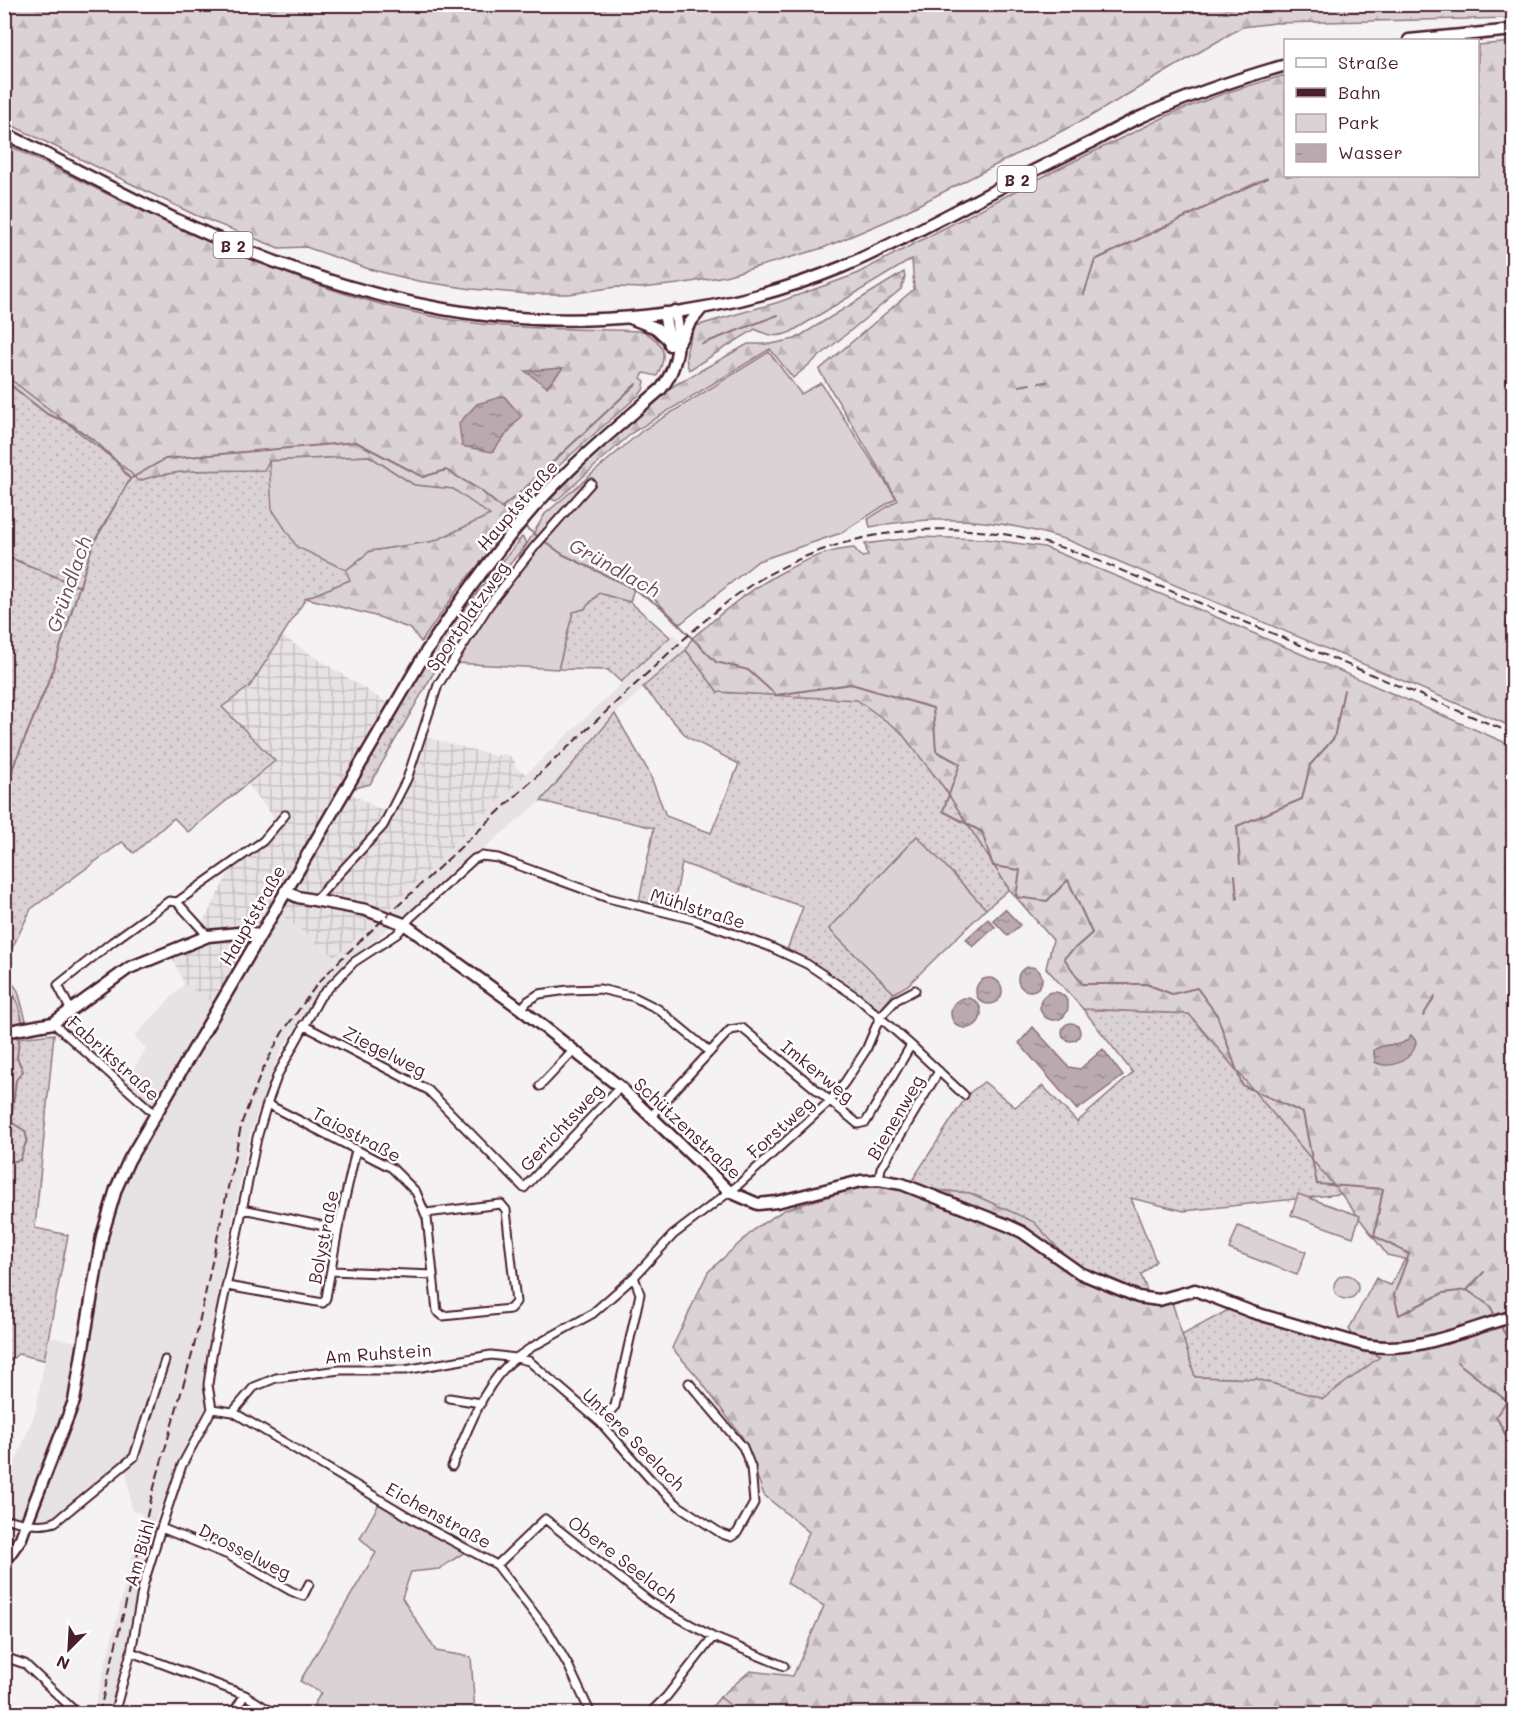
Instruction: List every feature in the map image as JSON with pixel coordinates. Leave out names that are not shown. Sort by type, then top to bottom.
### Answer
[{"type":"street","points":[[1420,39],[1514,30]]},
{"type":"street","name":"B 2","points":[[4,133],[232,244],[341,284],[410,302],[464,312],[595,319],[702,308],[781,288],[840,267],[893,243],[1141,117],[1224,84],[1284,66]]},
{"type":"street","points":[[627,317],[656,328],[674,341],[702,308]]},
{"type":"street","name":"Hauptstraße","points":[[4,1562],[21,1538],[74,1401],[102,1236],[129,1160],[426,652],[467,591],[534,507],[576,464],[661,389],[670,378],[674,364],[675,311]]},
{"type":"street","name":"Hauptstraße","points":[[663,313],[674,341]]},
{"type":"street","name":"Sportplatzweg","points":[[315,900],[383,826],[407,779],[438,685],[489,605],[536,545],[591,483]]},
{"type":"street","points":[[177,902],[263,841],[285,814]]},
{"type":"street","name":"Mühlstraße","points":[[212,1408],[208,1385],[212,1355],[257,1138],[278,1074],[320,997],[354,962],[397,934],[404,924],[474,859],[491,856],[608,898],[693,919],[768,946],[807,964],[858,998],[964,1095]]},
{"type":"street","name":"Schützenstraße","points":[[285,891],[298,897],[366,910],[404,924],[522,1009],[620,1087],[730,1192],[758,1204],[777,1203],[861,1180],[902,1184],[963,1206],[1022,1232],[1080,1273],[1138,1297],[1159,1300],[1195,1290],[1252,1312],[1364,1345],[1395,1348],[1429,1342],[1509,1318]]},
{"type":"street","points":[[71,1011],[58,985],[169,901],[177,902],[208,936]]},
{"type":"street","points":[[4,1032],[53,1023],[129,968],[208,936],[249,932],[259,936]]},
{"type":"street","points":[[522,1009],[528,1001],[539,994],[600,989],[634,997],[658,1009],[710,1052]]},
{"type":"street","points":[[880,1017],[896,1000],[915,990]]},
{"type":"street","name":"Forstweg","points":[[730,1192],[830,1101],[866,1050],[880,1017]]},
{"type":"street","name":"Fabrikstraße","points":[[53,1023],[156,1115]]},
{"type":"street","name":"Ziegelweg","points":[[303,1025],[428,1090],[524,1188]]},
{"type":"street","name":"Imkerweg","points":[[651,1116],[730,1030],[742,1028],[858,1124],[866,1122],[911,1045]]},
{"type":"street","points":[[540,1086],[574,1050]]},
{"type":"street","name":"Bienenweg","points":[[879,1180],[881,1168],[939,1071]]},
{"type":"street","name":"Gerichtsweg","points":[[524,1188],[620,1087]]},
{"type":"street","name":"Taiostraße","points":[[267,1104],[392,1168],[416,1192],[426,1213],[437,1311],[443,1316],[510,1309],[516,1302],[506,1210],[501,1204],[426,1213]]},
{"type":"street","name":"Bolystraße","points":[[227,1286],[323,1303],[326,1298],[338,1229],[356,1150]]},
{"type":"street","points":[[452,1466],[481,1403],[504,1367],[531,1347],[592,1314],[634,1277],[673,1235],[730,1192]]},
{"type":"street","points":[[243,1209],[338,1229]]},
{"type":"street","points":[[331,1271],[433,1275]]},
{"type":"street","points":[[600,1422],[615,1406],[640,1294],[634,1277]]},
{"type":"street","name":"Am Ruhstein","points":[[233,1412],[254,1387],[276,1378],[340,1370],[405,1370],[491,1355],[516,1358]]},
{"type":"street","name":"Untere Seelach","points":[[516,1358],[529,1360],[600,1422],[651,1480],[679,1506],[722,1534],[731,1537],[737,1533],[754,1503],[751,1467],[743,1448],[688,1383]]},
{"type":"street","points":[[11,1520],[26,1524],[49,1524],[60,1519],[134,1457],[165,1359]]},
{"type":"street","points":[[449,1398],[481,1403]]},
{"type":"street","name":"Eichenstraße","points":[[212,1408],[233,1412],[426,1527],[497,1565],[550,1634],[591,1713]]},
{"type":"street","name":"Am Bühl","points":[[114,1713],[131,1652],[144,1586],[161,1528],[182,1464],[212,1408]]},
{"type":"street","name":"Obere Seelach","points":[[497,1565],[545,1519],[650,1602],[713,1637],[784,1666]]},
{"type":"street","name":"Drosselweg","points":[[161,1528],[228,1554],[291,1592],[303,1596],[309,1584]]},
{"type":"street","points":[[649,1713],[667,1696],[713,1637]]},
{"type":"street","points":[[131,1652],[245,1695],[275,1713]]},
{"type":"street","points":[[4,1657],[25,1664],[78,1713]]},
{"type":"street","points":[[232,1713],[245,1695]]},
{"type":"shaded area","points":[[674,634],[686,650],[615,714],[541,801],[353,958],[318,993],[279,1054],[250,1133],[203,1386],[206,1406],[156,1517],[110,1713],[93,1713],[143,1514],[132,1511],[126,1468],[65,1520],[54,1526],[42,1528],[5,1512],[5,1488],[35,1413],[49,1337],[78,1342],[103,1237],[117,1191],[157,1115],[125,1086],[146,1048],[134,1037],[184,984],[217,1005],[276,911],[335,957],[385,913],[526,774]]},
{"type":"shaded area","points":[[282,636],[387,703],[344,790],[387,813],[425,737],[496,756],[503,754],[510,756],[515,761],[515,767],[526,774],[385,913],[335,957],[276,911],[217,1005],[184,984],[172,957],[196,936],[232,867],[279,824],[247,783],[275,761],[222,707],[250,686]]},
{"type":"green space","points":[[1513,4],[1513,18],[1275,23],[1242,27],[1089,117],[887,221],[823,248],[725,276],[679,284],[641,288],[616,287],[569,294],[528,294],[418,281],[369,269],[306,247],[279,248],[195,215],[5,122],[5,5]]},
{"type":"green space","points":[[1513,42],[1513,727],[1070,541],[1021,528],[971,521],[920,521],[870,527],[868,519],[898,500],[819,370],[914,289],[912,259],[791,332],[773,335],[755,329],[689,370],[686,353],[696,326],[779,302],[854,275],[1058,169],[1175,112],[1228,92],[1284,75],[1284,177],[1479,177],[1479,45]]},
{"type":"green space","points":[[4,143],[212,243],[265,266],[320,285],[375,302],[457,321],[510,327],[643,331],[660,345],[663,361],[657,376],[644,373],[641,378],[645,381],[643,390],[639,395],[546,478],[494,532],[500,540],[459,588],[421,642],[411,629],[379,617],[306,598],[350,580],[346,570],[370,551],[434,541],[489,515],[453,489],[414,485],[369,456],[269,461],[264,470],[184,472],[138,481],[129,471],[5,375]]},
{"type":"green space","points":[[904,272],[905,278],[901,289],[793,378],[770,349],[633,432],[556,501],[551,499],[593,455],[661,394],[748,344],[771,344],[795,339]]},
{"type":"green space","points":[[769,352],[801,394],[821,383],[896,498],[841,533],[758,561],[680,624],[636,581],[630,602],[599,593],[584,609],[573,612],[558,669],[455,663],[545,514],[643,430]]},
{"type":"green space","points":[[5,375],[129,471],[138,481],[184,472],[263,470],[269,461],[369,456],[350,580],[306,598],[250,686],[222,707],[275,761],[188,832],[174,818],[134,853],[122,842],[31,909],[5,963]]},
{"type":"green space","points":[[369,456],[414,485],[453,489],[490,515],[434,541],[370,551],[346,570],[297,547],[272,509],[269,461]]},
{"type":"green space","points":[[522,537],[527,543],[498,579],[441,660],[370,784],[351,789],[434,650]]},
{"type":"green space","points":[[918,537],[986,539],[1044,547],[1200,610],[1513,746],[1513,1310],[1434,1335],[1388,1344],[1355,1339],[1349,1329],[1376,1278],[1391,1285],[1405,1259],[1387,1255],[1341,1194],[1189,1014],[1083,1009],[1046,968],[1053,940],[1009,889],[945,789],[900,731],[857,700],[718,692],[686,650],[694,636],[738,600],[776,576],[795,565],[835,551],[854,548],[862,557],[868,556],[865,544]],"holes":[[[1407,1042],[1375,1062],[1374,1050],[1382,1046]]]},
{"type":"green space","points":[[599,593],[630,602],[670,637],[621,682],[608,670],[558,669],[573,612],[584,609]]},
{"type":"green space","points":[[686,650],[718,692],[857,699],[900,731],[945,789],[1009,889],[986,909],[917,836],[829,929],[894,993],[880,1010],[787,950],[803,907],[682,863],[673,910],[639,901],[654,828],[541,801],[615,714],[649,772],[666,816],[711,833],[739,764],[687,737],[643,687]]},
{"type":"green space","points":[[917,836],[986,909],[908,985],[894,993],[829,929]]},
{"type":"green space","points":[[4,970],[18,991],[26,1020],[17,1038],[54,1034],[35,1228],[68,1235],[44,1360],[18,1354],[5,1365]]},
{"type":"green space","points":[[1083,1009],[1189,1014],[1341,1194],[1184,1211],[1131,1198],[1156,1261],[1141,1275],[1153,1306],[1079,1272],[1033,1222],[970,1193],[907,1188],[968,1094],[984,1082],[1015,1107],[1043,1086],[1077,1122],[1133,1073]]},
{"type":"green space","points":[[873,1183],[970,1193],[1034,1222],[1080,1272],[1153,1306],[1172,1302],[1195,1377],[1257,1379],[1323,1399],[1380,1357],[1361,1348],[1393,1353],[1513,1322],[1513,1713],[740,1713],[720,1697],[750,1671],[793,1676],[824,1606],[787,1583],[809,1532],[764,1495],[743,1438],[696,1375],[672,1348],[708,1272],[757,1227],[784,1210]]},
{"type":"green space","points":[[1298,1194],[1360,1216],[1353,1237],[1291,1215]]},
{"type":"green space","points":[[1238,1226],[1306,1252],[1297,1275],[1229,1249]]},
{"type":"green space","points":[[1346,1275],[1355,1278],[1358,1287],[1355,1296],[1346,1299],[1337,1296],[1334,1287],[1337,1278]]},
{"type":"green space","points":[[1230,1309],[1355,1347],[1380,1357],[1323,1399],[1257,1379],[1195,1377],[1182,1335]]},
{"type":"green space","points":[[379,1504],[465,1552],[439,1569],[411,1572],[402,1598],[436,1651],[471,1657],[475,1713],[309,1713],[321,1693],[300,1681],[376,1553],[360,1538]]},
{"type":"green space","points":[[720,1697],[740,1713],[706,1714]]},
{"type":"water","points":[[563,368],[547,387],[525,371]]},
{"type":"water","points":[[504,396],[521,416],[492,452],[462,446],[459,423],[477,404]]},
{"type":"water","points":[[1005,909],[1020,925],[1008,936],[993,920]]},
{"type":"water","points":[[988,919],[995,927],[973,947],[966,939]]},
{"type":"water","points":[[1030,967],[1035,968],[1041,974],[1041,984],[1035,990],[1030,991],[1025,990],[1019,984],[1018,979],[1019,974],[1025,968]]},
{"type":"water","points":[[989,978],[998,982],[1002,991],[998,1000],[989,1004],[980,1000],[976,991],[980,982]]},
{"type":"water","points":[[1054,992],[1064,996],[1068,1006],[1064,1016],[1054,1020],[1044,1016],[1040,1006],[1044,996]]},
{"type":"water","points":[[966,998],[977,1002],[981,1013],[977,1024],[966,1028],[955,1024],[951,1013],[955,1002]]},
{"type":"water","points":[[1071,1023],[1077,1026],[1080,1032],[1077,1038],[1071,1041],[1065,1038],[1062,1032],[1065,1026]]},
{"type":"water","points":[[1033,1027],[1069,1067],[1080,1069],[1103,1049],[1123,1076],[1077,1110],[1019,1043]]},
{"type":"water","points":[[1411,1035],[1416,1041],[1415,1047],[1407,1058],[1388,1065],[1375,1062],[1374,1050],[1385,1045],[1403,1043]]},
{"type":"waterway","points":[[1084,294],[1095,260],[1267,178]]},
{"type":"waterway","points":[[702,344],[778,315]]},
{"type":"waterway","points":[[4,380],[47,414],[71,424],[96,442],[115,460],[130,479]]},
{"type":"waterway","points":[[1039,383],[1047,382]]},
{"type":"waterway","points":[[501,508],[636,384]]},
{"type":"waterway","points":[[1019,386],[1030,384]]},
{"type":"waterway","name":"Gründlach","points":[[4,789],[52,673],[93,544],[130,479],[165,459],[356,442],[423,477],[446,470],[480,490],[518,522]]},
{"type":"waterway","name":"Gründlach","points":[[522,525],[562,554],[630,587],[661,607],[716,662],[748,670],[776,695],[851,684],[933,708],[936,751],[960,764],[943,811],[982,832],[993,866],[1020,870],[1016,897],[1047,901],[1068,880],[1092,933],[1064,958],[1082,984],[1146,984],[1172,994],[1197,988],[1217,1015],[1242,1085],[1303,1113],[1317,1184],[1383,1189],[1374,1236],[1409,1254],[1394,1295],[1399,1315],[1443,1293],[1467,1290],[1490,1306],[1496,1318]]},
{"type":"waterway","points":[[4,559],[13,559],[80,587]]},
{"type":"waterway","points":[[1240,864],[1237,826],[1302,799],[1310,765],[1334,738],[1344,690]]},
{"type":"waterway","points":[[1235,875],[1237,899]]},
{"type":"waterway","name":"Gründlach","points":[[4,974],[18,1004],[22,1020]]},
{"type":"waterway","points":[[1423,1016],[1435,996]]},
{"type":"waterway","name":"Gründlach","points":[[4,1163],[20,1160],[27,1139],[25,1131],[11,1122],[16,1080],[23,1071],[17,1058],[19,1039]]},
{"type":"waterway","name":"Gründlach","points":[[4,1237],[4,1247]]},
{"type":"waterway","points":[[1468,1289],[1484,1272]]},
{"type":"waterway","name":"Gründlach","points":[[4,1284],[9,1303],[4,1321]]},
{"type":"waterway","name":"Gründlach","points":[[1500,1325],[1514,1350]]},
{"type":"waterway","points":[[1457,1362],[1507,1401]]},
{"type":"waterway","name":"Gründlach","points":[[1514,1391],[1496,1416],[1508,1440],[1514,1442]]},
{"type":"railway","points":[[99,1714],[153,1491],[193,1351],[242,1122],[262,1071],[282,1033],[318,983],[343,957],[680,643],[740,592],[791,563],[833,546],[876,535],[919,530],[963,530],[1007,535],[1051,544],[1094,559],[1514,734]]}]
